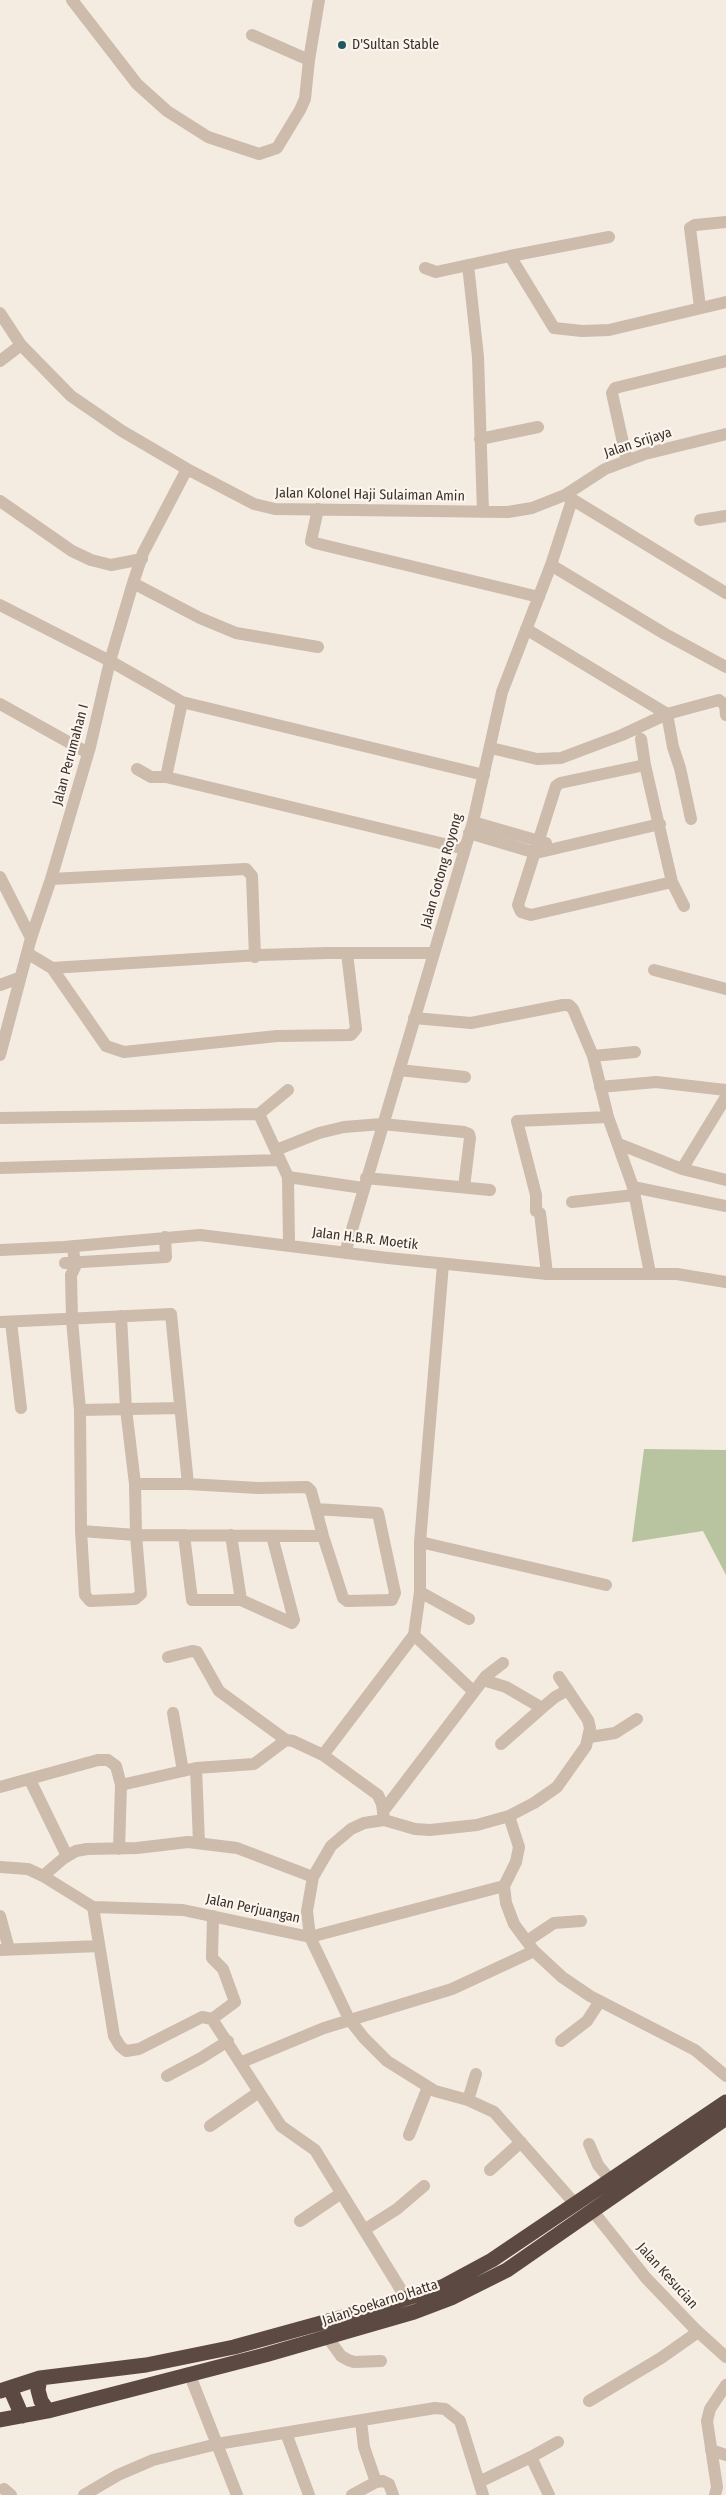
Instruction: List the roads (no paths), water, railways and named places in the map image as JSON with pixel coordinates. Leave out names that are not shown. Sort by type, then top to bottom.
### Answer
[{"type":"highway","name":"Jalan Soekarno Hatta","points":[[5,2390],[40,2378],[146,2364],[234,2347],[442,2287],[492,2260],[726,2102]]},
{"type":"highway","name":"Jalan Soekarno Hatta","points":[[0,2420],[48,2411],[328,2338],[414,2312],[452,2298],[507,2270],[726,2118]]},
{"type":"highway","points":[[40,2378],[38,2390],[41,2401],[48,2411]]},
{"type":"highway","points":[[5,2390],[22,2416]]},
{"type":"street","points":[[72,0],[137,84],[167,111],[208,137],[260,154],[277,148],[300,110],[305,98],[319,0]]},
{"type":"street","points":[[252,35],[309,60]]},
{"type":"street","points":[[700,307],[690,228],[695,225],[726,222]]},
{"type":"street","points":[[425,268],[436,272],[609,237]]},
{"type":"street","points":[[510,256],[554,328],[582,332],[609,330],[726,302]]},
{"type":"street","points":[[468,264],[478,357],[483,512]]},
{"type":"street","name":"Jalan Kolonel Haji Sulaiman Amin","points":[[0,314],[21,345],[71,396],[122,432],[256,505],[275,509],[508,512],[569,498]]},
{"type":"street","points":[[0,361],[21,345]]},
{"type":"street","points":[[627,461],[612,392],[615,388],[726,360]]},
{"type":"street","points":[[480,439],[538,427]]},
{"type":"street","name":"Jalan Srijaya","points":[[569,498],[605,469],[645,454],[726,434]]},
{"type":"street","name":"Jalan Perumahan I","points":[[0,1056],[19,978],[51,880],[88,754],[110,661],[133,583],[143,553],[187,469]]},
{"type":"street","points":[[569,498],[726,593]]},
{"type":"street","name":"Jalan Gotong Royong","points":[[346,1253],[382,1124],[471,828],[491,748],[502,692],[551,565],[569,498]]},
{"type":"street","points":[[0,501],[72,551],[91,560],[111,565],[142,559]]},
{"type":"street","points":[[318,509],[311,541],[315,543],[539,597]]},
{"type":"street","points":[[700,520],[725,517]]},
{"type":"street","points":[[551,565],[665,634],[726,667]]},
{"type":"street","points":[[133,583],[200,618],[236,633],[318,648]]},
{"type":"street","points":[[0,605],[110,661],[182,702],[484,775]]},
{"type":"street","points":[[526,629],[668,714]]},
{"type":"street","points":[[491,748],[537,759],[561,758],[622,736],[668,714],[719,700],[725,705],[726,715]]},
{"type":"street","points":[[166,777],[182,702]]},
{"type":"street","points":[[0,704],[88,754]]},
{"type":"street","points":[[668,714],[673,748],[680,768],[691,819]]},
{"type":"street","points":[[640,739],[672,882],[684,906]]},
{"type":"street","points":[[645,765],[558,784],[554,788],[518,905],[521,912],[531,915],[672,882]]},
{"type":"street","points":[[137,769],[151,777],[166,777],[465,849]]},
{"type":"street","points":[[471,828],[537,847],[563,848],[660,824]]},
{"type":"street","points":[[51,880],[246,869],[252,876],[255,957]]},
{"type":"street","points":[[0,877],[31,938]]},
{"type":"street","points":[[27,953],[52,968],[102,1043],[111,1049],[124,1052],[259,1038],[346,1036],[354,1033],[356,1029],[347,953]]},
{"type":"street","points":[[52,968],[347,953],[433,954]]},
{"type":"street","points":[[654,970],[726,989]]},
{"type":"street","points":[[0,985],[19,978]]},
{"type":"street","points":[[414,1018],[471,1023],[569,1005],[573,1008],[593,1056],[608,1117],[619,1144],[633,1191],[650,1273]]},
{"type":"street","points":[[593,1056],[635,1052]]},
{"type":"street","points":[[399,1070],[465,1077]]},
{"type":"street","points":[[600,1087],[651,1082],[726,1090]]},
{"type":"street","points":[[0,1118],[258,1114],[288,1090]]},
{"type":"street","points":[[682,1169],[726,1097]]},
{"type":"street","points":[[258,1114],[288,1177],[289,1245]]},
{"type":"street","points":[[546,1274],[540,1214],[536,1211],[536,1195],[517,1121],[608,1117]]},
{"type":"street","points":[[0,1168],[278,1155],[332,1129],[382,1124],[469,1134],[464,1187]]},
{"type":"street","points":[[619,1144],[682,1169],[726,1180]]},
{"type":"street","points":[[288,1177],[490,1190]]},
{"type":"street","points":[[572,1202],[633,1191],[726,1206]]},
{"type":"street","name":"Jalan H.B.R. Moetik","points":[[0,1250],[69,1247],[165,1237],[215,1235],[346,1253],[546,1274],[650,1273],[691,1275],[726,1282]]},
{"type":"street","points":[[70,1262],[166,1257],[165,1237]]},
{"type":"street","points":[[69,1247],[72,1320],[80,1410],[81,1531],[86,1595],[90,1601],[135,1599],[140,1596],[135,1484],[126,1409],[121,1316]]},
{"type":"street","points":[[323,1755],[414,1635],[420,1592],[420,1542],[443,1264]]},
{"type":"street","points":[[21,1408],[6,1322],[172,1315],[188,1484]]},
{"type":"street","points":[[80,1410],[180,1408]]},
{"type":"street","points":[[135,1484],[188,1484],[258,1488],[305,1487],[311,1491],[323,1536],[343,1598],[347,1600],[392,1600],[395,1593],[378,1512],[316,1509]]},
{"type":"street","points":[[81,1531],[136,1535],[323,1536]]},
{"type":"street","points":[[184,1535],[191,1599],[196,1601],[241,1600],[291,1623],[293,1621],[272,1536]]},
{"type":"street","points":[[231,1535],[241,1600]]},
{"type":"street","points":[[420,1542],[606,1584]]},
{"type":"street","points":[[420,1592],[469,1619]]},
{"type":"street","points":[[414,1635],[474,1692]]},
{"type":"street","points":[[168,1657],[192,1651],[197,1652],[219,1691],[286,1740],[302,1744],[323,1755],[378,1795],[384,1815],[415,1829],[430,1830],[477,1825],[509,1816],[541,1799],[557,1787],[590,1737],[588,1720],[559,1677]]},
{"type":"street","points":[[503,1663],[496,1667],[474,1692],[384,1815],[364,1823],[341,1837],[326,1854],[313,1877],[307,1911],[310,1937],[349,2019],[387,2061],[440,2094],[468,2100],[494,2112],[576,2205]]},
{"type":"street","points":[[484,1680],[506,1687],[542,1708]]},
{"type":"street","points":[[501,1744],[555,1697],[568,1690]]},
{"type":"street","points":[[173,1713],[183,1771]]},
{"type":"street","points":[[590,1737],[615,1733],[637,1719]]},
{"type":"street","points":[[121,1785],[196,1768],[254,1764],[286,1740]]},
{"type":"street","points":[[0,1787],[104,1759],[116,1766],[121,1785],[119,1849]]},
{"type":"street","points":[[196,1768],[198,1842]]},
{"type":"street","points":[[30,1780],[67,1856]]},
{"type":"street","points":[[509,1816],[519,1847],[516,1862],[504,1886],[509,1914],[530,1946],[562,1977],[600,2001],[695,2050],[726,2076]]},
{"type":"street","points":[[44,1876],[67,1856],[87,1849],[119,1849],[198,1842],[249,1852],[313,1877]]},
{"type":"street","points":[[0,1867],[24,1868],[44,1876],[93,1907],[114,2036],[123,2049],[130,2051],[139,2049],[202,2017],[212,2019],[285,2130],[315,2150],[340,2194],[406,2298]]},
{"type":"street","name":"Jalan Perjuangan","points":[[93,1907],[183,1910],[310,1937],[504,1886]]},
{"type":"street","points":[[0,1916],[5,1949],[99,1946]]},
{"type":"street","points":[[212,2019],[235,2002],[223,1969],[212,1958],[213,1916]]},
{"type":"street","points":[[242,2062],[349,2019],[452,1989],[530,1946],[554,1923],[581,1921]]},
{"type":"street","points":[[561,2041],[587,2021],[600,2001]]},
{"type":"street","points":[[167,2076],[228,2041]]},
{"type":"street","points":[[468,2100],[476,2074]]},
{"type":"street","points":[[409,2135],[428,2087]]},
{"type":"street","points":[[210,2126],[259,2092]]},
{"type":"street","points":[[490,2170],[521,2142]]},
{"type":"street","points":[[589,2144],[598,2165],[611,2181]]},
{"type":"street","points":[[364,2230],[397,2209],[424,2186]]},
{"type":"street","points":[[300,2221],[340,2194]]},
{"type":"street","name":"Jalan Kesucian","points":[[592,2210],[646,2278],[698,2332],[726,2357]]},
{"type":"street","points":[[589,2401],[661,2358],[698,2332]]},
{"type":"street","points":[[328,2338],[341,2356],[348,2360],[354,2362],[381,2361]]},
{"type":"street","points":[[189,2373],[238,2495]]},
{"type":"street","points":[[714,2495],[717,2487],[707,2421],[710,2409],[726,2385]]},
{"type":"street","points":[[84,2495],[118,2476],[153,2460],[217,2444],[435,2408],[445,2409],[460,2421],[483,2495]]},
{"type":"street","points":[[362,2421],[364,2447],[376,2482]]},
{"type":"street","points":[[286,2433],[309,2495]]},
{"type":"street","points":[[479,2482],[558,2442]]},
{"type":"street","points":[[711,2450],[726,2455]]},
{"type":"street","points":[[531,2456],[549,2495]]},
{"type":"street","points":[[352,2495],[376,2482],[386,2482],[393,2495]]},
{"type":"place","name":"D'Sultan Stable","points":[[342,45]]}]
